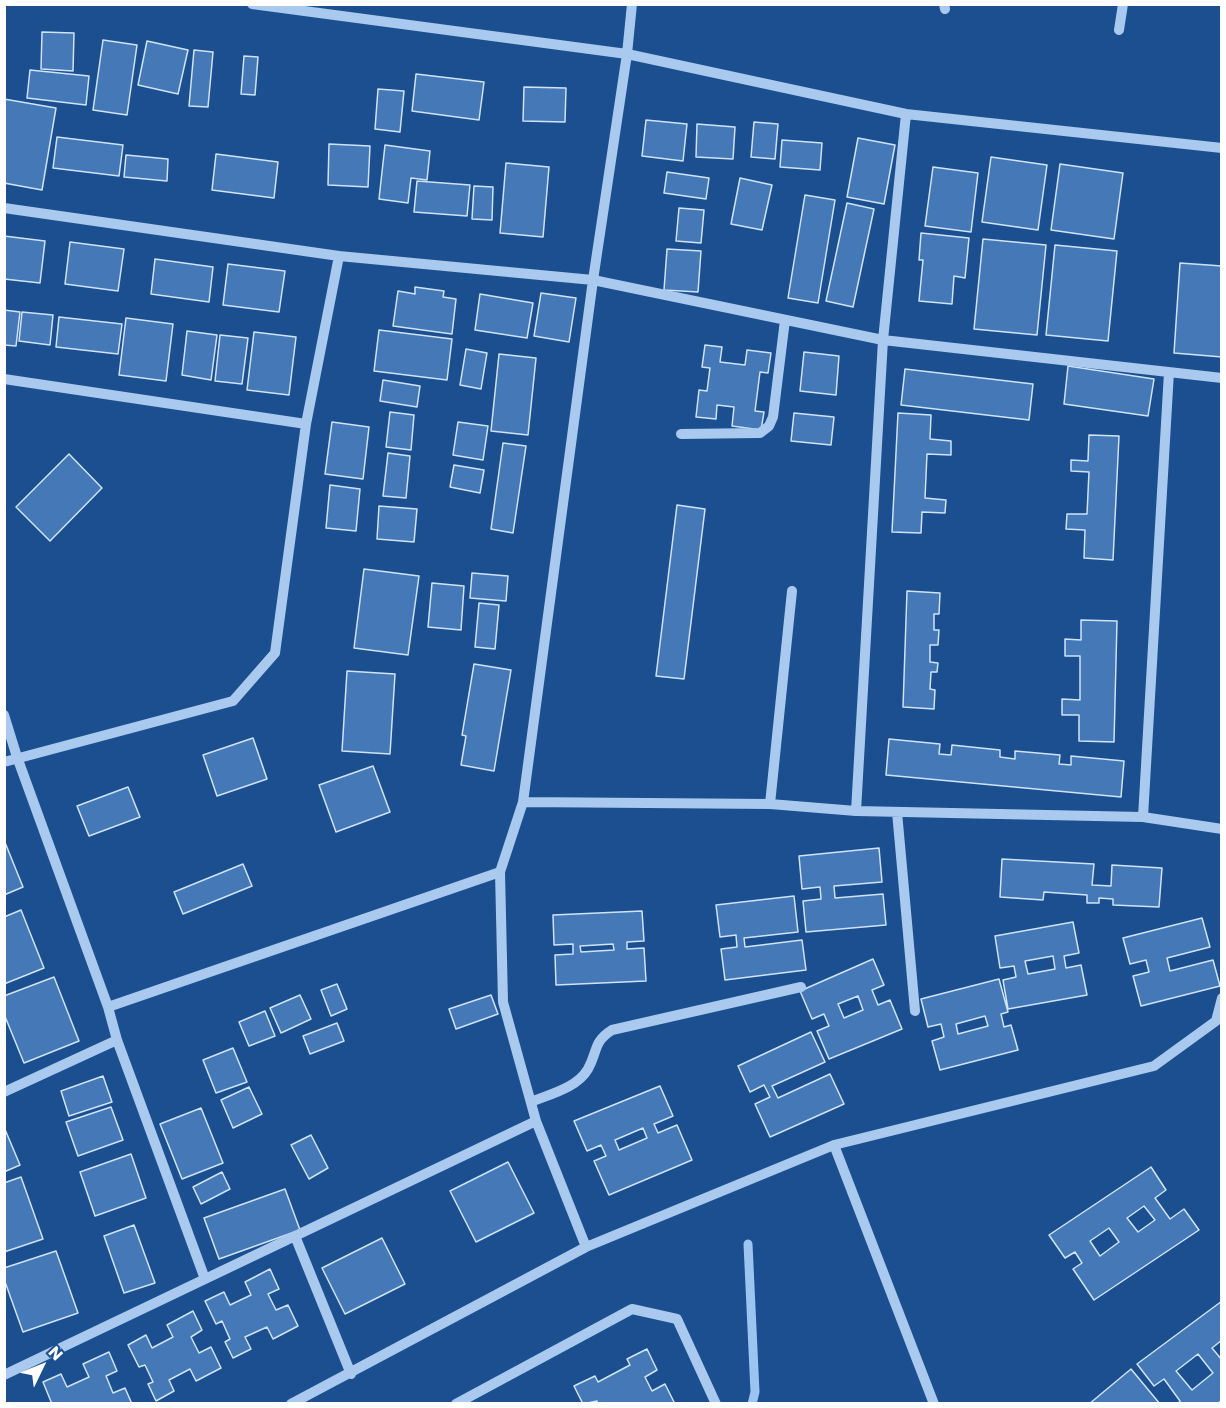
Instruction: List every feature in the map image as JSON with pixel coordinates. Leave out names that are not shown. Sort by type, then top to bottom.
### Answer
[{"type":"street","points":[[252,4],[627,54],[906,114],[1221,148]]},
{"type":"street","points":[[586,1247],[537,1121],[503,1002],[500,872],[523,802],[593,280],[627,54],[632,4]]},
{"type":"street","points":[[1119,30],[1123,4]]},
{"type":"street","points":[[856,811],[883,340],[906,114]]},
{"type":"street","points":[[4,208],[339,255],[593,280],[883,340],[1221,378]]},
{"type":"street","points":[[4,762],[233,701],[275,654],[306,424],[339,255]]},
{"type":"street","points":[[681,434],[760,433],[769,426],[773,417],[785,320]]},
{"type":"street","points":[[1143,818],[1169,372]]},
{"type":"street","points":[[4,379],[306,424]]},
{"type":"street","points":[[770,804],[792,591]]},
{"type":"street","points":[[4,715],[17,757],[108,1007],[117,1040],[205,1279]]},
{"type":"street","points":[[523,802],[770,804],[856,811],[1143,818],[1221,829]]},
{"type":"street","points":[[897,812],[915,1011]]},
{"type":"street","points":[[108,1007],[500,872]]},
{"type":"street","points":[[531,1102],[577,1082],[587,1070],[599,1038],[612,1030],[801,987]]},
{"type":"street","points":[[291,1404],[586,1247],[834,1145],[1154,1066],[1219,1022],[1221,998]]},
{"type":"street","points":[[4,1092],[117,1040]]},
{"type":"street","points":[[4,1375],[537,1121]]},
{"type":"street","points":[[834,1145],[934,1404]]},
{"type":"street","points":[[296,1236],[351,1374]]},
{"type":"street","points":[[456,1404],[632,1308],[677,1319],[716,1404]]},
{"type":"building","points":[[42,32],[74,33],[73,71],[41,69]]},
{"type":"building","points":[[103,40],[137,45],[127,115],[93,110]]},
{"type":"building","points":[[147,41],[188,50],[178,94],[138,85]]},
{"type":"building","points":[[194,50],[213,52],[208,107],[189,106]]},
{"type":"building","points":[[244,56],[258,57],[255,95],[241,94]]},
{"type":"building","points":[[30,70],[89,76],[86,105],[27,98]]},
{"type":"building","points":[[416,74],[484,82],[479,120],[412,111]]},
{"type":"building","points":[[524,87],[566,88],[565,122],[523,121]]},
{"type":"building","points":[[378,89],[404,91],[400,132],[375,129]]},
{"type":"building","points":[[4,99],[56,108],[42,190],[4,183]]},
{"type":"building","points":[[646,120],[687,124],[683,161],[642,156]]},
{"type":"building","points":[[754,122],[778,124],[775,159],[751,157]]},
{"type":"building","points":[[697,124],[735,127],[733,159],[696,157]]},
{"type":"building","points":[[57,137],[123,145],[119,176],[53,168]]},
{"type":"building","points":[[858,138],[895,145],[884,204],[847,197]]},
{"type":"building","points":[[782,140],[822,143],[820,170],[780,167]]},
{"type":"building","points":[[329,144],[370,146],[368,187],[328,185]]},
{"type":"building","points":[[385,145],[430,151],[427,180],[411,178],[408,203],[379,199]]},
{"type":"building","points":[[216,154],[278,162],[274,198],[212,190]]},
{"type":"building","points":[[126,155],[168,159],[167,181],[124,177]]},
{"type":"building","points":[[991,157],[1047,165],[1038,230],[982,222]]},
{"type":"building","points":[[506,163],[549,167],[543,237],[500,233]]},
{"type":"building","points":[[1060,164],[1123,173],[1114,239],[1051,230]]},
{"type":"building","points":[[933,167],[978,173],[971,232],[925,226]]},
{"type":"building","points":[[667,172],[709,178],[706,199],[664,193]]},
{"type":"building","points":[[740,178],[772,185],[762,230],[731,224]]},
{"type":"building","points":[[417,181],[470,185],[467,216],[414,212]]},
{"type":"building","points":[[474,186],[493,187],[492,220],[472,219]]},
{"type":"building","points":[[805,195],[835,200],[818,303],[788,298]]},
{"type":"building","points":[[847,203],[874,209],[853,307],[826,301]]},
{"type":"building","points":[[679,208],[704,210],[701,243],[676,241]]},
{"type":"building","points":[[921,233],[969,238],[965,278],[954,276],[952,304],[919,301],[923,260],[919,260]]},
{"type":"building","points":[[4,236],[45,241],[40,283],[4,279]]},
{"type":"building","points":[[983,239],[1046,245],[1037,335],[974,329]]},
{"type":"building","points":[[70,242],[124,249],[118,291],[65,284]]},
{"type":"building","points":[[1055,245],[1117,251],[1108,341],[1046,335]]},
{"type":"building","points":[[667,249],[701,251],[698,292],[664,290]]},
{"type":"building","points":[[155,259],[213,267],[209,302],[151,294]]},
{"type":"building","points":[[1180,263],[1222,266],[1222,357],[1174,353]]},
{"type":"building","points":[[228,264],[285,271],[279,312],[223,305]]},
{"type":"building","points":[[415,287],[444,291],[443,297],[456,299],[452,334],[393,326],[398,291],[415,294]]},
{"type":"building","points":[[541,293],[576,298],[569,342],[534,336]]},
{"type":"building","points":[[480,294],[533,303],[527,338],[475,330]]},
{"type":"building","points":[[4,310],[20,312],[16,346],[4,345]]},
{"type":"building","points":[[22,312],[53,315],[50,345],[19,341]]},
{"type":"building","points":[[59,317],[122,324],[118,354],[56,347]]},
{"type":"building","points":[[126,318],[173,324],[166,381],[119,375]]},
{"type":"building","points":[[379,330],[452,339],[447,380],[374,371]]},
{"type":"building","points":[[187,331],[217,335],[211,380],[182,375]]},
{"type":"building","points":[[254,332],[296,337],[289,395],[247,390]]},
{"type":"building","points":[[220,335],[248,338],[242,384],[215,381]]},
{"type":"building","points":[[705,345],[722,347],[720,362],[745,365],[747,350],[771,353],[768,373],[760,372],[755,411],[764,412],[761,430],[732,426],[734,407],[717,405],[716,419],[696,417],[699,390],[707,391],[710,368],[702,367]]},
{"type":"building","points":[[466,349],[487,353],[481,389],[460,385]]},
{"type":"building","points":[[804,352],[839,356],[836,395],[800,391]]},
{"type":"building","points":[[499,354],[536,358],[528,435],[491,431]]},
{"type":"building","points":[[1068,366],[1154,379],[1148,416],[1064,404]]},
{"type":"building","points":[[905,369],[1033,384],[1029,420],[901,405]]},
{"type":"building","points":[[383,380],[420,386],[417,407],[380,401]]},
{"type":"building","points":[[390,412],[414,415],[411,450],[386,447]]},
{"type":"building","points":[[794,413],[834,417],[831,445],[791,441]]},
{"type":"building","points":[[898,413],[931,415],[930,439],[951,441],[951,455],[927,454],[925,498],[946,500],[945,513],[922,512],[921,533],[892,532]]},
{"type":"building","points":[[332,422],[369,427],[363,479],[325,474]]},
{"type":"building","points":[[458,422],[488,426],[483,460],[453,455]]},
{"type":"building","points":[[1089,435],[1119,436],[1113,560],[1084,558],[1085,530],[1066,529],[1067,514],[1087,514],[1089,472],[1071,471],[1071,460],[1088,461]]},
{"type":"building","points":[[503,443],[526,446],[513,533],[491,529]]},
{"type":"building","points":[[388,453],[410,456],[406,498],[383,496]]},
{"type":"building","points":[[69,454],[102,488],[50,541],[16,507]]},
{"type":"building","points":[[454,465],[484,470],[480,493],[450,487]]},
{"type":"building","points":[[330,485],[360,489],[356,531],[326,528]]},
{"type":"building","points":[[677,505],[705,509],[684,679],[656,676]]},
{"type":"building","points":[[379,506],[417,509],[414,542],[377,539]]},
{"type":"building","points":[[364,569],[419,576],[408,655],[354,648]]},
{"type":"building","points":[[472,573],[508,576],[506,601],[470,598]]},
{"type":"building","points":[[432,583],[464,586],[461,630],[428,627]]},
{"type":"building","points":[[907,591],[940,593],[939,614],[934,614],[934,630],[939,630],[938,645],[930,645],[930,662],[938,663],[937,672],[931,672],[930,689],[935,690],[934,709],[903,707]]},
{"type":"building","points":[[479,603],[499,605],[495,649],[475,647]]},
{"type":"building","points":[[1081,620],[1117,621],[1114,742],[1079,741],[1079,715],[1062,715],[1062,699],[1080,700],[1080,656],[1065,656],[1065,639],[1081,640]]},
{"type":"building","points":[[474,664],[511,670],[494,771],[461,765],[466,736],[462,735]]},
{"type":"building","points":[[347,671],[395,674],[390,754],[342,751]]},
{"type":"building","points":[[253,738],[267,779],[217,796],[203,755]]},
{"type":"building","points":[[889,739],[940,744],[939,754],[951,755],[952,745],[1000,750],[1000,757],[1015,759],[1015,751],[1060,755],[1059,764],[1071,765],[1071,756],[1124,761],[1121,797],[886,775]]},
{"type":"building","points":[[373,766],[390,812],[336,832],[319,785]]},
{"type":"building","points":[[128,787],[140,817],[89,836],[77,806]]},
{"type":"building","points":[[4,840],[23,887],[4,895]]},
{"type":"building","points":[[879,848],[882,882],[834,886],[835,898],[883,894],[886,925],[806,932],[803,901],[821,899],[820,887],[802,889],[799,856]]},
{"type":"building","points":[[1002,859],[1094,864],[1092,885],[1111,886],[1112,865],[1162,868],[1159,907],[1113,905],[1113,899],[1099,898],[1099,903],[1087,903],[1087,895],[1044,892],[1043,900],[1000,897]]},
{"type":"building","points":[[243,864],[252,886],[183,914],[174,892]]},
{"type":"building","points":[[794,896],[798,932],[744,938],[745,947],[802,940],[806,970],[725,980],[721,949],[737,947],[736,935],[720,937],[716,905]]},
{"type":"building","points":[[21,910],[44,968],[4,984],[4,917]]},
{"type":"building","points":[[642,911],[644,941],[627,942],[627,949],[644,948],[646,981],[556,985],[555,955],[573,954],[573,944],[554,945],[553,915]],"holes":[[[613,944],[614,950],[581,952],[580,946]]]},
{"type":"building","points":[[1202,918],[1210,947],[1167,958],[1170,971],[1213,960],[1220,986],[1141,1006],[1133,976],[1149,972],[1146,960],[1130,964],[1123,938]]},
{"type":"building","points":[[1073,922],[1079,953],[1064,956],[1066,968],[1081,965],[1087,995],[1008,1009],[1003,980],[1016,977],[1014,966],[1000,968],[995,936]],"holes":[[[1053,956],[1055,969],[1028,974],[1025,961]]]},
{"type":"building","points":[[873,959],[884,985],[872,990],[878,1005],[890,1000],[902,1029],[829,1059],[817,1031],[829,1026],[824,1014],[812,1019],[800,991]],"holes":[[[858,996],[863,1010],[844,1018],[838,1004]]]},
{"type":"building","points":[[54,977],[79,1041],[24,1063],[4,1014],[4,996]]},
{"type":"building","points":[[999,979],[1008,1012],[1001,1014],[1004,1027],[1011,1025],[1018,1050],[940,1070],[932,1041],[944,1037],[941,1024],[928,1027],[921,999]],"holes":[[[985,1016],[988,1026],[958,1034],[956,1024]]]},
{"type":"building","points":[[337,984],[347,1009],[331,1016],[321,990]]},
{"type":"building","points":[[300,995],[311,1019],[281,1033],[270,1008]]},
{"type":"building","points":[[491,995],[498,1014],[456,1029],[449,1009]]},
{"type":"building","points":[[265,1011],[275,1036],[249,1046],[239,1022]]},
{"type":"building","points":[[337,1023],[344,1041],[310,1054],[303,1036]]},
{"type":"building","points":[[811,1032],[825,1062],[772,1086],[778,1098],[830,1074],[844,1104],[770,1137],[755,1104],[770,1097],[764,1085],[750,1092],[738,1066]]},
{"type":"building","points":[[233,1048],[247,1082],[216,1093],[203,1060]]},
{"type":"building","points":[[103,1076],[112,1102],[69,1116],[61,1091]]},
{"type":"building","points":[[660,1086],[673,1116],[654,1124],[658,1133],[677,1125],[692,1160],[609,1195],[594,1161],[606,1156],[601,1145],[587,1151],[574,1121]],"holes":[[[643,1128],[647,1138],[619,1150],[615,1140]]]},
{"type":"building","points":[[249,1087],[262,1114],[233,1128],[221,1100]]},
{"type":"building","points":[[111,1107],[123,1140],[78,1156],[66,1122]]},
{"type":"building","points":[[201,1108],[223,1163],[182,1179],[160,1124]]},
{"type":"building","points":[[4,1127],[20,1165],[4,1172]]},
{"type":"building","points":[[311,1135],[328,1168],[309,1179],[291,1145]]},
{"type":"building","points":[[131,1154],[146,1198],[95,1216],[80,1172]]},
{"type":"building","points":[[508,1162],[534,1213],[476,1242],[450,1191]]},
{"type":"building","points":[[1151,1167],[1166,1190],[1155,1198],[1170,1219],[1184,1209],[1199,1230],[1094,1300],[1073,1269],[1082,1263],[1075,1252],[1065,1258],[1049,1235]],"holes":[[[1144,1206],[1155,1220],[1138,1232],[1127,1218]],[[1109,1228],[1119,1242],[1100,1256],[1090,1241]]]},
{"type":"building","points":[[222,1172],[230,1189],[201,1204],[193,1187]]},
{"type":"building","points":[[21,1177],[43,1239],[4,1252],[4,1183]]},
{"type":"building","points":[[285,1189],[300,1230],[219,1259],[204,1218]]},
{"type":"building","points":[[134,1225],[155,1283],[124,1293],[104,1236]]},
{"type":"building","points":[[382,1238],[405,1284],[345,1314],[322,1268]]},
{"type":"building","points":[[56,1251],[78,1313],[23,1332],[4,1279],[4,1268]]},
{"type":"building","points":[[270,1269],[279,1289],[268,1294],[276,1310],[288,1305],[298,1326],[273,1339],[267,1327],[245,1337],[251,1349],[233,1358],[225,1342],[230,1339],[222,1321],[216,1324],[205,1301],[224,1292],[230,1305],[251,1295],[245,1282]]},
{"type":"building","points":[[1222,1301],[1222,1340],[1212,1348],[1222,1360],[1222,1400],[1217,1404],[1178,1404],[1180,1401],[1164,1379],[1154,1386],[1137,1364]],"holes":[[[1198,1354],[1213,1373],[1192,1390],[1176,1371]]]},
{"type":"building","points":[[193,1311],[202,1330],[191,1337],[199,1353],[211,1347],[221,1368],[196,1381],[190,1369],[169,1380],[174,1391],[156,1401],[148,1384],[153,1382],[145,1365],[139,1367],[128,1345],[146,1335],[152,1348],[173,1337],[167,1325]]},
{"type":"building","points":[[647,1349],[657,1370],[645,1377],[652,1391],[665,1384],[675,1404],[598,1404],[597,1401],[583,1404],[574,1386],[595,1376],[598,1382],[630,1365],[627,1359]]},
{"type":"building","points":[[109,1352],[117,1371],[106,1376],[113,1393],[125,1388],[132,1404],[52,1404],[43,1382],[61,1374],[67,1387],[89,1377],[83,1364]]},
{"type":"building","points":[[1131,1369],[1160,1404],[1089,1404]]},
{"type":"waterway","points":[[748,1244],[755,1392],[752,1404]]}]
